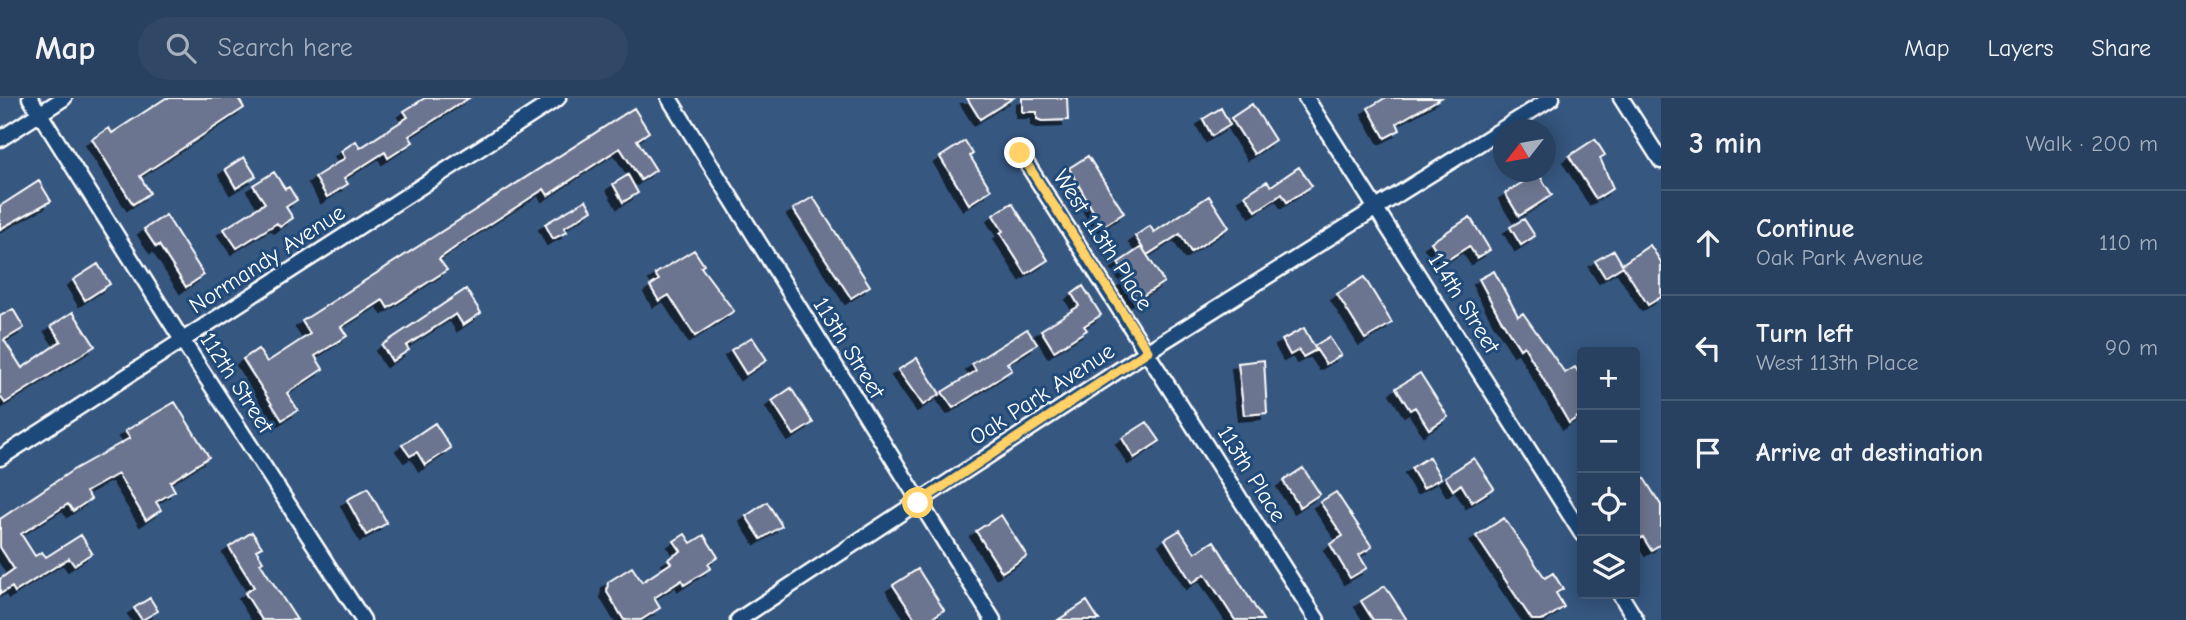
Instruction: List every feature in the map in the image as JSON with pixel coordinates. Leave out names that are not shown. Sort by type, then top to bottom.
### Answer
[{"type":"street","name":"112th Street","points":[[30,98],[363,620]]},
{"type":"street","points":[[0,139],[64,98]]},
{"type":"street","name":"Normandy Avenue","points":[[0,458],[558,98]]},
{"type":"street","name":"113th Street","points":[[669,98],[993,620]]},
{"type":"street","name":"114th Street","points":[[1306,98],[1577,526]]},
{"type":"street","name":"Oak Park Avenue","points":[[738,620],[1148,351],[1552,98]]},
{"type":"street","points":[[1621,98],[1661,161]]},
{"type":"street","name":"West 113th Place","points":[[1020,153],[1148,351]]},
{"type":"street","name":"113th Place","points":[[1148,351],[1317,620]]},
{"type":"street","points":[[1623,599],[1636,620]]},
{"type":"building","points":[[166,98],[238,98],[244,108],[140,176],[150,193],[133,204],[92,139],[109,128],[112,133]]},
{"type":"building","points":[[425,98],[469,98],[409,136],[413,142],[388,158],[385,152],[344,178],[348,184],[327,197],[315,177],[345,158],[341,151],[356,141],[360,148],[408,117],[404,111]]},
{"type":"building","points":[[967,98],[1013,98],[980,119]]},
{"type":"building","points":[[1022,98],[1067,98],[1068,120],[1042,121],[1037,119],[1037,112],[1022,112]]},
{"type":"building","points":[[1385,98],[1441,98],[1397,123],[1400,130],[1385,138],[1368,108]]},
{"type":"building","points":[[1252,104],[1275,140],[1254,154],[1231,118]]},
{"type":"building","points":[[634,108],[649,132],[637,140],[656,170],[641,180],[620,148],[548,195],[544,189],[467,239],[439,259],[447,270],[388,308],[383,300],[341,327],[347,336],[315,356],[323,369],[287,393],[298,410],[282,420],[243,359],[258,349],[267,362],[310,334],[302,321]]},
{"type":"building","points":[[1221,108],[1230,125],[1212,136],[1203,119]]},
{"type":"building","points":[[1595,139],[1605,155],[1600,158],[1613,188],[1596,199],[1569,156]]},
{"type":"building","points":[[965,141],[973,154],[970,156],[991,190],[969,204],[940,157]]},
{"type":"building","points":[[1088,156],[1124,213],[1102,227],[1069,168]]},
{"type":"building","points":[[244,157],[256,176],[236,188],[225,169]]},
{"type":"building","points":[[1299,167],[1312,186],[1287,202],[1282,194],[1256,211],[1245,195],[1267,181],[1271,186]]},
{"type":"building","points":[[274,172],[285,189],[289,187],[297,200],[286,207],[293,218],[280,227],[277,223],[237,248],[224,229],[265,203],[253,185]]},
{"type":"building","points":[[628,175],[638,193],[623,202],[613,184]]},
{"type":"building","points":[[39,181],[51,201],[0,229],[0,206]]},
{"type":"building","points":[[1523,182],[1544,182],[1552,195],[1519,216],[1505,193]]},
{"type":"building","points":[[1209,196],[1229,227],[1191,252],[1180,234],[1147,255],[1135,236],[1150,226],[1154,232]]},
{"type":"building","points":[[813,197],[870,286],[851,298],[793,209]]},
{"type":"building","points":[[586,200],[592,210],[564,228],[567,232],[553,239],[545,224]]},
{"type":"building","points":[[1012,203],[1048,260],[1026,274],[1000,233],[1003,231],[993,215]]},
{"type":"building","points":[[166,215],[204,275],[186,287],[159,245],[156,247],[144,229]]},
{"type":"building","points":[[1470,217],[1490,250],[1477,258],[1469,246],[1444,262],[1431,242]]},
{"type":"building","points":[[1524,219],[1535,236],[1521,245],[1510,227]]},
{"type":"building","points":[[1650,245],[1661,262],[1661,297],[1648,305],[1623,266],[1605,277],[1595,261],[1614,250],[1622,264]]},
{"type":"building","points":[[1142,247],[1164,282],[1135,301],[1122,282],[1128,279],[1118,263]]},
{"type":"building","points":[[694,250],[704,265],[701,267],[734,311],[695,336],[669,295],[659,301],[650,286],[659,280],[655,274]]},
{"type":"building","points":[[98,264],[110,284],[85,300],[73,280]]},
{"type":"building","points":[[1494,271],[1518,316],[1523,313],[1565,373],[1575,367],[1577,370],[1577,417],[1569,423],[1524,346],[1520,349],[1500,318],[1479,279]]},
{"type":"building","points":[[1364,277],[1392,323],[1365,339],[1337,294]]},
{"type":"building","points":[[1083,286],[1101,315],[1084,326],[1087,330],[1054,351],[1041,330],[1079,306],[1072,294]]},
{"type":"building","points":[[466,289],[481,313],[463,325],[456,314],[406,346],[409,350],[392,361],[382,345]]},
{"type":"building","points":[[13,309],[24,328],[4,340],[22,368],[61,341],[51,326],[73,312],[95,346],[5,403],[0,396],[0,316]]},
{"type":"building","points":[[1304,328],[1316,350],[1303,357],[1299,350],[1290,355],[1282,340]]},
{"type":"building","points":[[1027,329],[1037,344],[1007,363],[1012,370],[953,408],[942,392],[976,371],[972,364]]},
{"type":"building","points":[[752,337],[767,360],[746,374],[731,350]]},
{"type":"building","points":[[1329,337],[1341,355],[1326,364],[1314,346]]},
{"type":"building","points":[[917,358],[940,394],[923,405],[898,370]]},
{"type":"building","points":[[1264,360],[1267,413],[1244,415],[1238,363]]},
{"type":"building","points":[[1420,373],[1448,417],[1429,429],[1415,407],[1410,410],[1396,388]]},
{"type":"building","points":[[791,388],[813,423],[794,435],[772,401]]},
{"type":"building","points":[[175,402],[209,457],[170,482],[175,491],[156,502],[161,510],[146,520],[118,474],[86,492],[91,499],[73,511],[68,504],[21,534],[35,556],[42,552],[46,557],[81,535],[92,553],[74,565],[69,558],[15,592],[12,587],[0,594],[0,579],[14,569],[0,547],[0,519],[73,470],[130,438],[125,431]]},
{"type":"building","points":[[1147,422],[1160,441],[1134,458],[1122,438]]},
{"type":"building","points":[[435,423],[451,448],[425,465],[417,452],[410,456],[402,445]]},
{"type":"building","points":[[1429,457],[1441,478],[1423,488],[1411,468]]},
{"type":"building","points":[[1474,458],[1494,488],[1472,502],[1461,484],[1453,490],[1445,477]]},
{"type":"building","points":[[1303,468],[1320,494],[1300,507],[1283,481]]},
{"type":"building","points":[[1640,472],[1661,505],[1661,544],[1651,550],[1643,537],[1640,539]]},
{"type":"building","points":[[368,488],[387,523],[366,535],[347,500]]},
{"type":"building","points":[[1336,492],[1372,547],[1359,555],[1367,568],[1350,578],[1330,544],[1343,536],[1320,502]]},
{"type":"building","points":[[767,502],[782,526],[761,539],[746,516]]},
{"type":"building","points":[[1001,515],[1027,556],[1002,572],[976,531]]},
{"type":"building","points":[[1504,518],[1545,578],[1553,573],[1563,589],[1556,593],[1564,607],[1544,620],[1532,620],[1476,536]]},
{"type":"building","points":[[1180,530],[1195,553],[1214,541],[1263,620],[1235,620],[1205,574],[1192,583],[1165,539]]},
{"type":"building","points":[[252,532],[262,547],[256,550],[263,561],[260,563],[297,620],[262,620],[245,593],[254,587],[229,547]]},
{"type":"building","points":[[685,534],[691,543],[704,535],[718,557],[708,564],[711,568],[684,585],[682,580],[654,598],[660,608],[641,620],[624,620],[607,592],[608,582],[632,567],[642,582],[671,563],[668,559],[681,551],[674,541]]},
{"type":"building","points":[[918,569],[944,610],[929,620],[916,620],[893,585]]},
{"type":"building","points":[[1385,586],[1407,620],[1373,620],[1361,601]]},
{"type":"building","points":[[150,598],[158,611],[142,620],[134,608]]},
{"type":"building","points":[[1087,601],[1099,620],[1058,620]]},
{"type":"route","points":[[918,503],[1148,351],[1020,153]]}]
